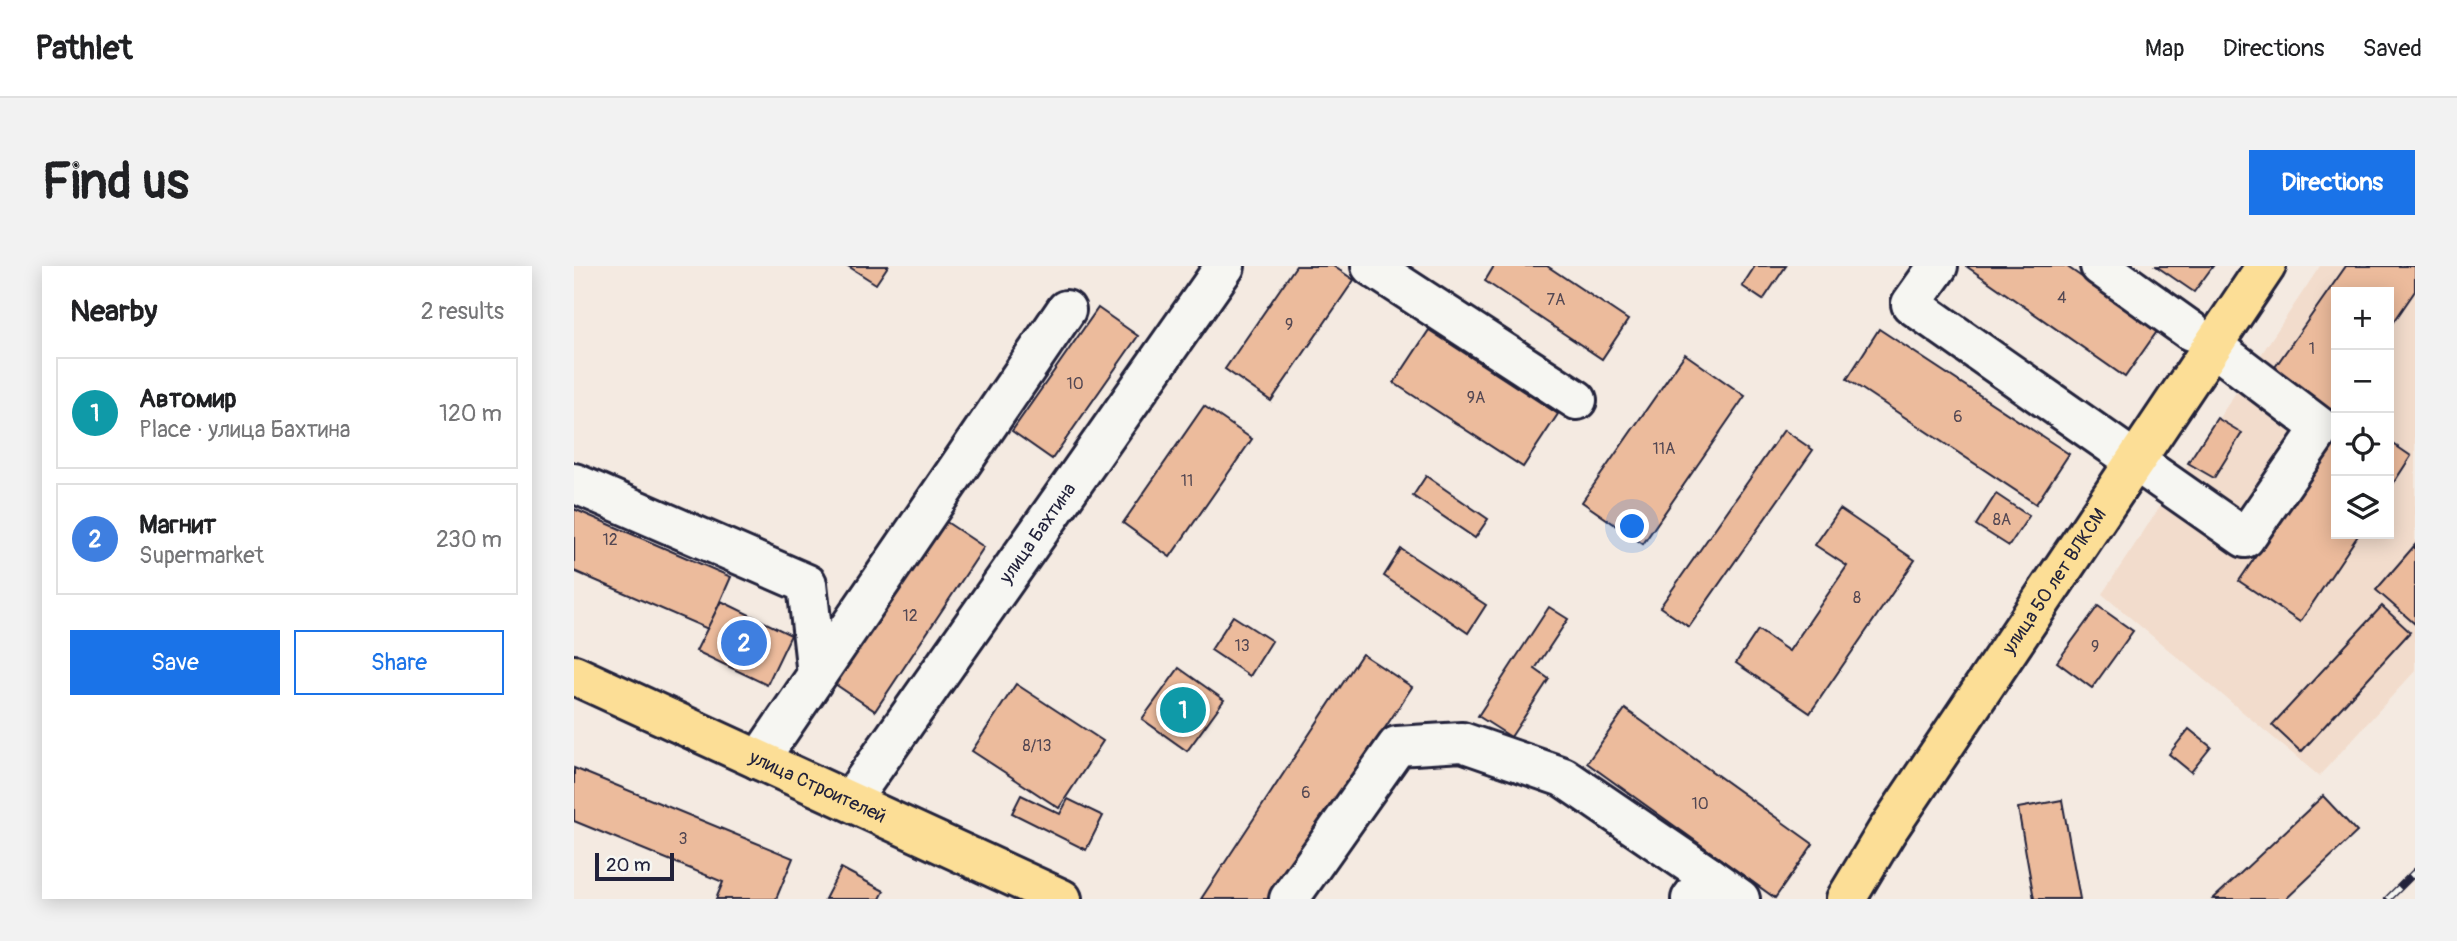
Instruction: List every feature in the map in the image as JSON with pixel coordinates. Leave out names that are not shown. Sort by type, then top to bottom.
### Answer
[{"type":"main road","name":"улица 50 лет ВЛКСМ","points":[[1846,899],[1902,810],[2136,463],[2202,339],[2266,266]]},
{"type":"main road","name":"улица Строителей","points":[[574,675],[1062,899]]},
{"type":"street","name":"улица Бахтина","points":[[850,802],[1225,266]]},
{"type":"street","points":[[1371,266],[1577,400]]},
{"type":"street","points":[[1938,266],[1911,304],[2245,538],[2321,428],[2117,271]]},
{"type":"street","points":[[759,760],[1066,310]]},
{"type":"street","points":[[574,483],[807,584],[817,675]]},
{"type":"street","points":[[1305,894],[1397,746],[1462,742],[1563,777],[1699,888],[1740,899]]},
{"type":"shaded area","points":[[2320,266],[2415,266],[2415,671],[2319,776],[2102,594]]},
{"type":"building","points":[[848,266],[888,266],[876,284]]},
{"type":"building","points":[[1296,266],[1333,266],[1354,280],[1271,401],[1225,369]]},
{"type":"building","points":[[1494,266],[1547,266],[1628,320],[1602,359],[1485,281]]},
{"type":"building","points":[[1755,266],[1786,266],[1763,300],[1742,286]]},
{"type":"building","points":[[1966,266],[2066,266],[2158,330],[2125,377]]},
{"type":"building","points":[[2156,266],[2213,266],[2194,292]]},
{"type":"building","points":[[2346,266],[2415,266],[2415,291],[2394,322],[2394,287],[2331,287]]},
{"type":"building","points":[[2331,287],[2331,411],[2273,370]]},
{"type":"building","points":[[1098,308],[1138,336],[1052,459],[1012,431]]},
{"type":"building","points":[[1879,329],[2069,454],[2036,504],[1847,379]]},
{"type":"building","points":[[1429,330],[1558,414],[1523,467],[1394,383]]},
{"type":"building","points":[[1685,354],[1745,396],[1643,544],[1582,502]]},
{"type":"building","points":[[1204,406],[1252,439],[1170,557],[1123,523]]},
{"type":"building","points":[[2217,418],[2242,433],[2214,478],[2188,463]]},
{"type":"building","points":[[1784,430],[1813,450],[1689,627],[1660,607]]},
{"type":"building","points":[[2394,444],[2411,456],[2394,482]]},
{"type":"building","points":[[2331,445],[2331,539],[2356,539],[2300,622],[2239,581]]},
{"type":"building","points":[[1426,476],[1488,519],[1475,538],[1413,496]]},
{"type":"building","points":[[1996,494],[2029,516],[2009,546],[1976,525]]},
{"type":"building","points":[[574,509],[731,577],[708,629],[574,571]]},
{"type":"building","points":[[1840,509],[1915,560],[1810,713],[1736,663],[1758,630],[1789,651],[1847,566],[1815,545]]},
{"type":"building","points":[[945,521],[984,547],[875,711],[835,684]]},
{"type":"building","points":[[2415,545],[2415,624],[2376,590]]},
{"type":"building","points":[[1401,549],[1486,605],[1468,633],[1384,576]]},
{"type":"building","points":[[721,601],[791,635],[767,685],[696,651]]},
{"type":"building","points":[[2098,606],[2133,631],[2092,688],[2057,662]]},
{"type":"building","points":[[2382,606],[2410,632],[2301,752],[2272,725]]},
{"type":"building","points":[[1549,607],[1568,619],[1535,669],[1549,679],[1511,737],[1478,716]]},
{"type":"building","points":[[1233,616],[1272,641],[1250,676],[1211,650]]},
{"type":"building","points":[[1362,654],[1412,687],[1272,899],[1201,899]]},
{"type":"building","points":[[1179,668],[1224,700],[1187,751],[1142,719]]},
{"type":"building","points":[[1016,684],[1103,741],[1059,808],[972,751]]},
{"type":"building","points":[[1625,709],[1813,844],[1775,898],[1587,763]]},
{"type":"building","points":[[2189,729],[2211,747],[2191,772],[2169,754]]},
{"type":"building","points":[[574,768],[793,858],[776,899],[716,899],[723,882],[574,821]]},
{"type":"building","points":[[1021,795],[1060,814],[1068,799],[1103,816],[1086,850],[1012,813]]},
{"type":"building","points":[[2323,796],[2357,832],[2286,899],[2213,899]]},
{"type":"building","points":[[2062,800],[2080,899],[2034,899],[2018,808]]},
{"type":"building","points":[[841,868],[884,891],[880,899],[825,899]]},
{"type":"railway","points":[[2388,899],[2415,872]]},
{"type":"place","name":"Магнит","points":[[744,643]]},
{"type":"place","name":"Автомир","points":[[1183,710]]}]
